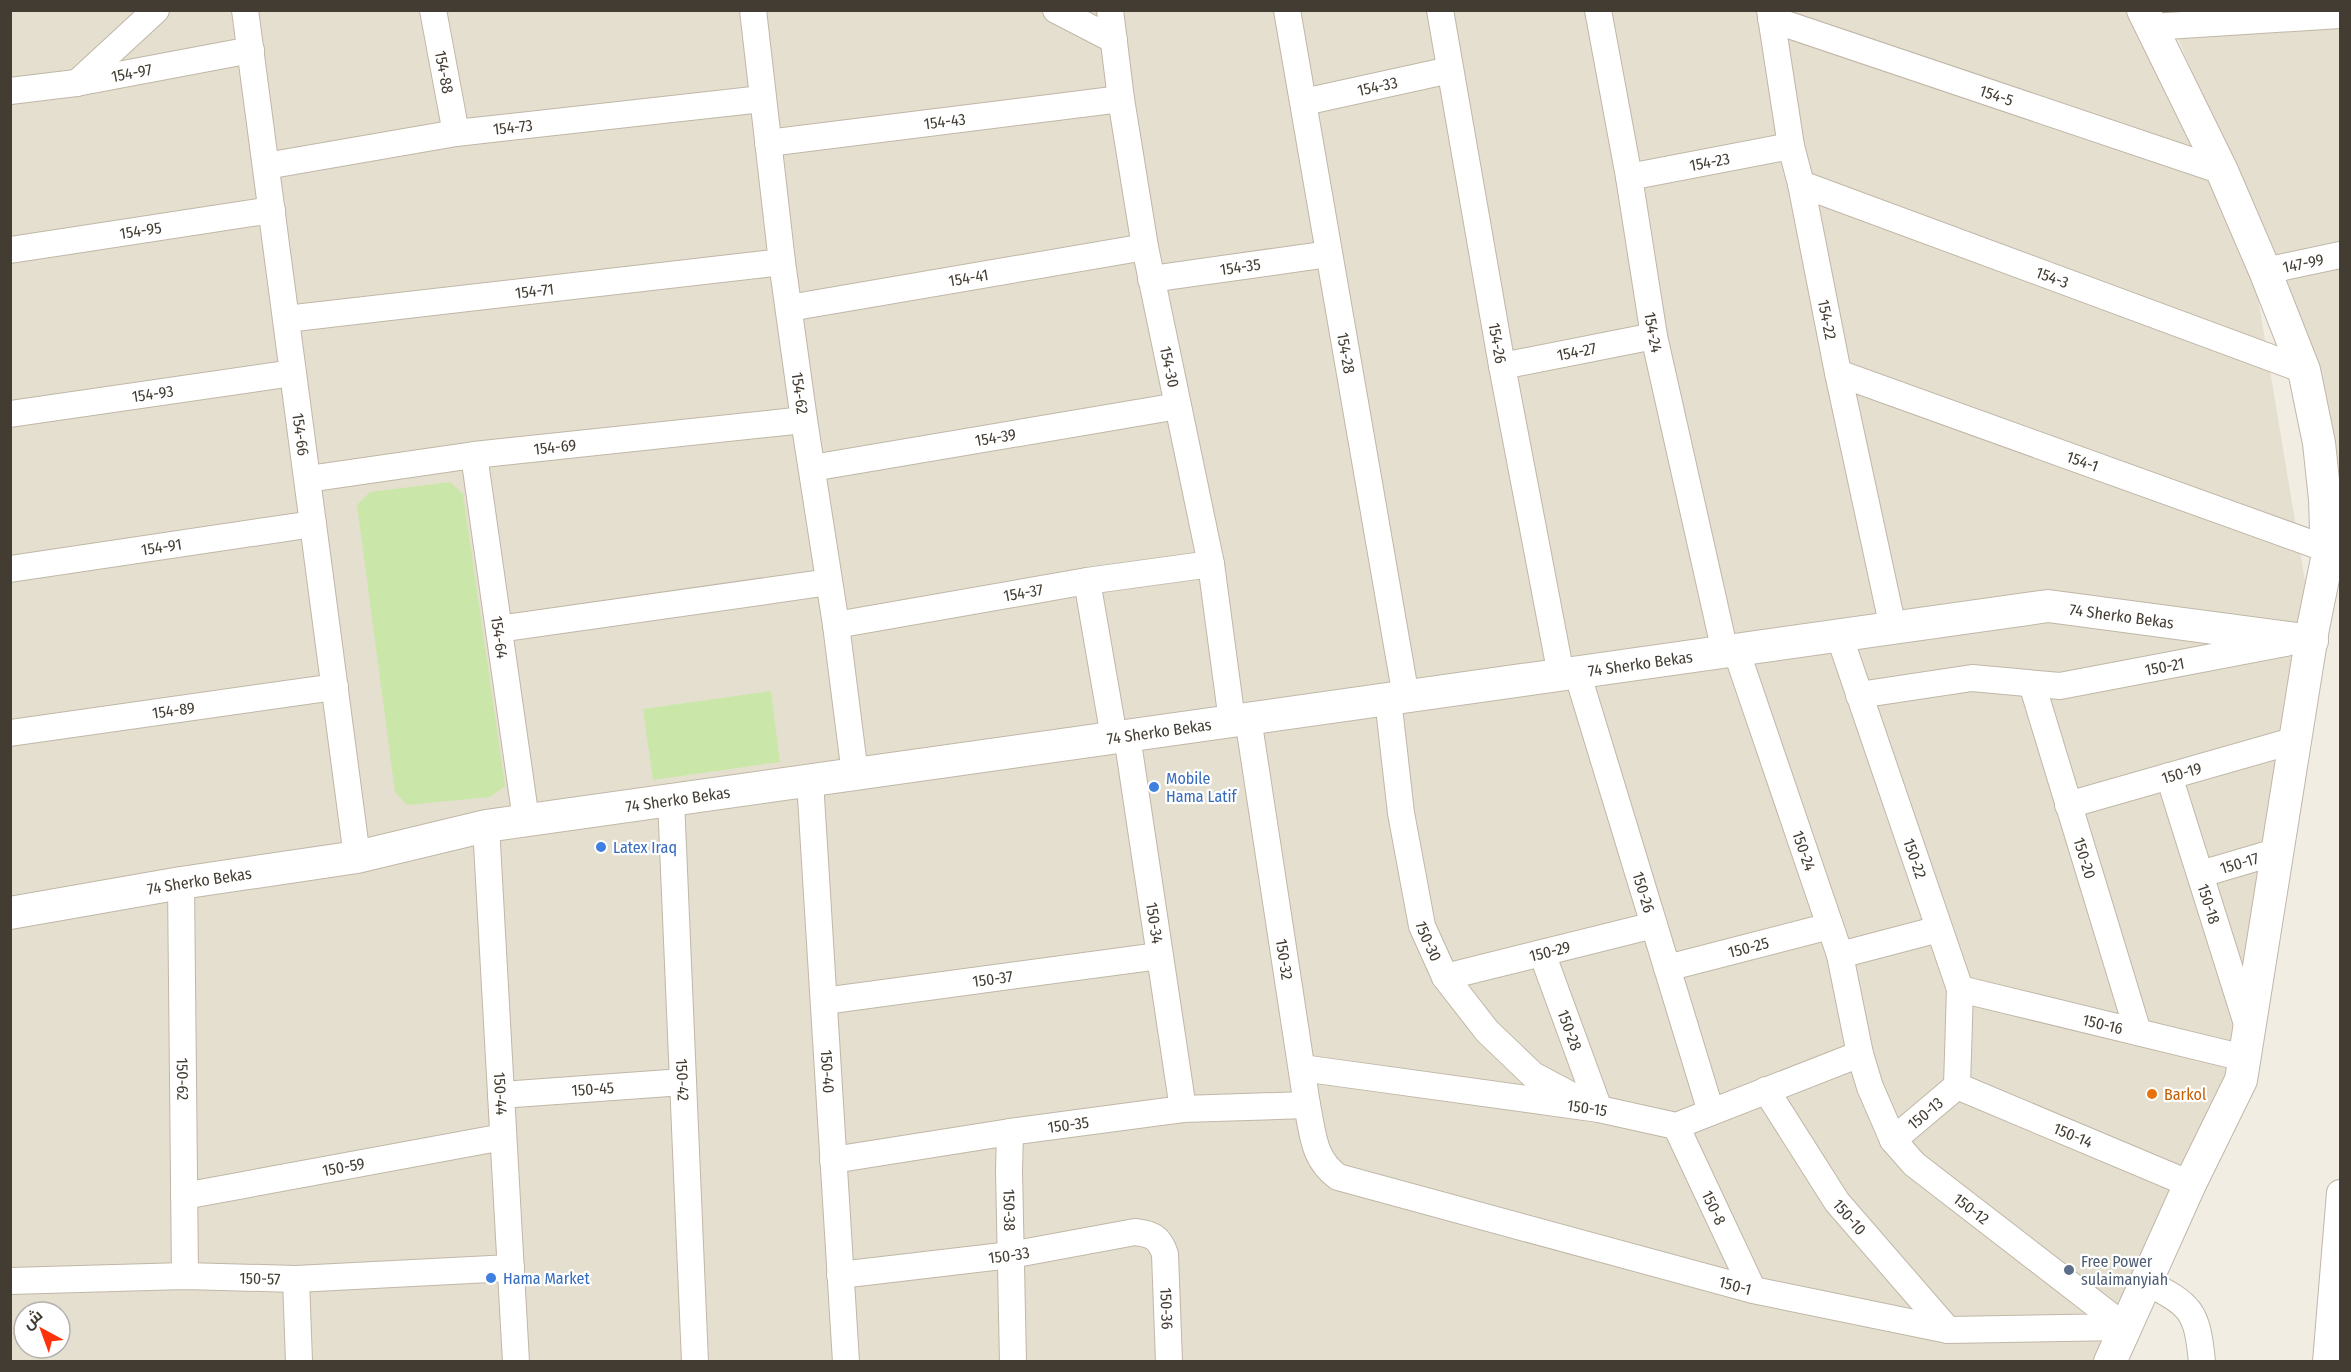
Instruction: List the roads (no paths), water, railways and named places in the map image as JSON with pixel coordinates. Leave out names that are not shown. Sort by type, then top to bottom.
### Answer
[{"type":"street","points":[[76,83],[156,10]]},
{"type":"street","name":"154-66","points":[[245,10],[357,856]]},
{"type":"street","name":"154-88","points":[[433,10],[456,133]]},
{"type":"street","name":"154-62","points":[[753,10],[782,262],[836,625],[855,774]]},
{"type":"street","points":[[1056,10],[1088,18],[1114,40]]},
{"type":"street","name":"154-30","points":[[1110,10],[1121,99],[1145,247],[1211,564],[1240,719]]},
{"type":"street","name":"154-28","points":[[1287,10],[1329,254],[1397,698]]},
{"type":"street","name":"154-26","points":[[1440,10],[1502,366],[1569,673]]},
{"type":"street","name":"154-24","points":[[1598,10],[1629,177],[1654,336],[1730,651]]},
{"type":"street","name":"154-22","points":[[1771,15],[1791,146],[1801,184],[1893,628]]},
{"type":"street","name":"154-5","points":[[1771,15],[2222,171]]},
{"type":"street","points":[[2110,1362],[2190,1184],[2241,1080],[2296,740],[2305,641],[2332,555],[2319,443],[2304,370],[2222,171],[2147,19],[2340,15]]},
{"type":"street","name":"154-97","points":[[10,91],[76,83],[250,50]]},
{"type":"street","name":"154-33","points":[[1304,102],[1450,70]]},
{"type":"street","name":"154-73","points":[[266,166],[456,133],[762,99]]},
{"type":"street","name":"154-43","points":[[768,143],[1121,99]]},
{"type":"street","name":"154-23","points":[[1629,177],[1791,146]]},
{"type":"street","name":"154-3","points":[[1801,184],[2304,370]]},
{"type":"street","name":"154-95","points":[[10,250],[272,210]]},
{"type":"street","name":"154-41","points":[[789,308],[1145,247]]},
{"type":"street","name":"154-35","points":[[1151,279],[1329,254]]},
{"type":"street","name":"147-99","points":[[2265,271],[2340,255]]},
{"type":"street","name":"154-71","points":[[286,320],[782,262]]},
{"type":"street","name":"154-27","points":[[1502,366],[1654,336]]},
{"type":"street","name":"154-93","points":[[10,414],[293,373]]},
{"type":"street","name":"154-1","points":[[1839,373],[2332,555]]},
{"type":"street","name":"154-39","points":[[812,468],[1178,405]]},
{"type":"street","name":"154-69","points":[[308,479],[474,455],[804,420]]},
{"type":"street","name":"154-64","points":[[474,455],[526,820]]},
{"type":"street","name":"154-91","points":[[10,569],[314,524]]},
{"type":"street","name":"154-37","points":[[836,625],[1087,581],[1211,564]]},
{"type":"street","name":"150-34","points":[[1087,581],[1121,737],[1183,1109]]},
{"type":"street","points":[[499,629],[829,582]]},
{"type":"street","name":"74 Sherko Bekas","points":[[10,913],[181,883],[357,856],[486,826],[2048,606],[2305,641]]},
{"type":"street","name":"150-22","points":[[1839,635],[1960,989],[1957,1086]]},
{"type":"street","name":"150-21","points":[[1859,695],[1972,678],[2060,686],[2305,641]]},
{"type":"street","name":"150-24","points":[[1730,651],[1830,926],[1839,955],[1860,1054]]},
{"type":"street","name":"150-26","points":[[1569,673],[1654,925],[1711,1112]]},
{"type":"street","name":"150-20","points":[[2032,684],[2138,1032]]},
{"type":"street","name":"154-89","points":[[10,733],[335,687]]},
{"type":"street","name":"150-30","points":[[1397,698],[1401,813],[1422,926],[1445,977],[1487,1031],[1533,1074],[1599,1109]]},
{"type":"street","name":"150-32","points":[[1240,719],[1316,1152],[1322,1162],[1338,1177],[1354,1181]]},
{"type":"street","name":"150-19","points":[[2068,805],[2296,740]]},
{"type":"street","name":"150-18","points":[[2169,776],[2201,874],[2247,1044]]},
{"type":"street","name":"150-40","points":[[810,781],[840,1275],[840,1361]]},
{"type":"street","name":"150-42","points":[[671,800],[694,1362]]},
{"type":"street","name":"150-44","points":[[486,826],[516,1362]]},
{"type":"street","name":"150-17","points":[[2201,874],[2279,851]]},
{"type":"street","name":"150-62","points":[[181,883],[185,1276]]},
{"type":"street","name":"150-29","points":[[1445,977],[1654,925]]},
{"type":"street","name":"150-25","points":[[1667,968],[1830,926]]},
{"type":"street","points":[[1839,955],[1939,928]]},
{"type":"street","name":"150-28","points":[[1542,953],[1599,1109]]},
{"type":"street","name":"150-37","points":[[824,1001],[1159,956]]},
{"type":"street","name":"150-16","points":[[1960,989],[2138,1032],[2247,1044]]},
{"type":"street","points":[[1676,1126],[1860,1054]]},
{"type":"street","name":"150-12","points":[[1860,1054],[1870,1087],[1893,1140],[1914,1164],[2125,1328]]},
{"type":"street","name":"150-15","points":[[1302,1068],[1599,1109],[1676,1126]]},
{"type":"street","name":"150-45","points":[[501,1095],[683,1082]]},
{"type":"street","name":"150-13","points":[[1893,1140],[1957,1086]]},
{"type":"street","name":"150-14","points":[[1957,1086],[2190,1184]]},
{"type":"street","name":"150-10","points":[[1766,1090],[1837,1202],[1948,1330]]},
{"type":"street","name":"150-35","points":[[833,1160],[1010,1132],[1183,1109],[1307,1105]]},
{"type":"street","name":"150-8","points":[[1676,1126],[1753,1290]]},
{"type":"street","name":"150-38","points":[[1010,1132],[1013,1362]]},
{"type":"street","name":"150-59","points":[[184,1196],[503,1137]]},
{"type":"street","name":"150-1","points":[[1354,1181],[1753,1290],[1948,1330],[2125,1328]]},
{"type":"street","points":[[2326,1362],[2340,1194]]},
{"type":"street","name":"150-33","points":[[840,1275],[1011,1256],[1135,1232],[1150,1234],[1157,1238],[1165,1254]]},
{"type":"street","name":"150-36","points":[[1165,1254],[1169,1362]]},
{"type":"street","name":"150-57","points":[[10,1281],[185,1276],[297,1279],[511,1268]]},
{"type":"street","points":[[297,1279],[299,1362]]},
{"type":"street","points":[[2146,1281],[2179,1299],[2188,1310],[2199,1330],[2202,1362]]},
{"type":"place","name":"Mobile Hama Latif","points":[[1154,787]]},
{"type":"place","name":"Latex Iraq","points":[[601,847]]},
{"type":"place","name":"Barkol","points":[[2152,1094]]},
{"type":"place","name":"Free Power sulaimanyiah","points":[[2069,1270]]},
{"type":"place","name":"Hama Market","points":[[491,1278]]}]
